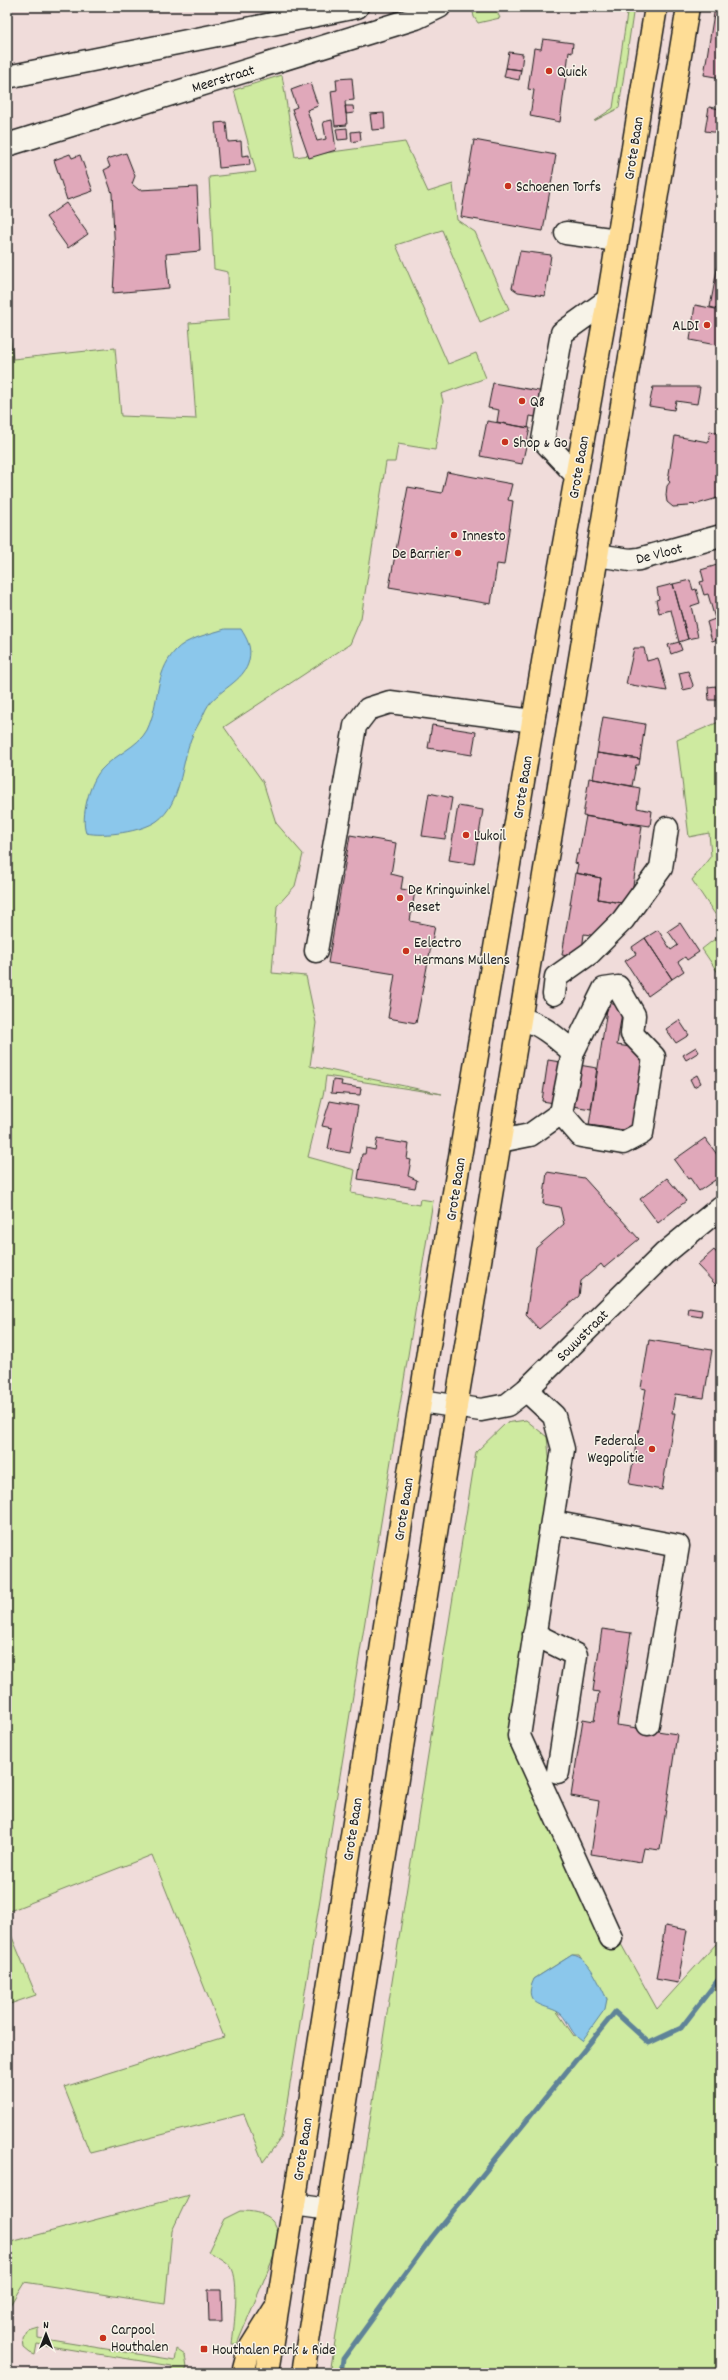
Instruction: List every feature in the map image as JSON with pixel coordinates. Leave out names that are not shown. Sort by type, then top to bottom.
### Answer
[{"type":"main road","name":"Grote Baan","points":[[267,2373],[328,1975],[421,1401],[533,721],[608,300],[656,7]]},
{"type":"main road","name":"Grote Baan","points":[[303,2373],[456,1406],[688,7]]},
{"type":"main road","points":[[243,2373],[254,2340],[278,2304]]},
{"type":"street","points":[[7,77],[357,7]]},
{"type":"street","name":"Meerstraat","points":[[7,145],[416,18],[436,8]]},
{"type":"street","points":[[566,233],[617,240]]},
{"type":"street","points":[[576,475],[543,440],[562,333],[608,300]]},
{"type":"street","name":"De Vloot","points":[[596,555],[630,560],[638,559],[721,536]]},
{"type":"street","points":[[316,951],[355,726],[368,709],[390,702],[533,721]]},
{"type":"street","points":[[573,1052],[558,1039],[531,1021],[522,1009],[562,988],[556,977],[584,958],[608,937],[661,868],[667,828]]},
{"type":"street","points":[[500,1142],[530,1135],[561,1113],[573,1052],[604,989],[618,987],[634,1014],[632,1034],[654,1057],[642,1133],[623,1143],[581,1136],[561,1113]]},
{"type":"street","name":"Souwstraat","points":[[421,1401],[481,1410],[507,1405],[526,1390],[664,1254],[721,1207]]},
{"type":"street","points":[[526,1390],[554,1416],[563,1449],[519,1736],[611,1938]]},
{"type":"street","points":[[552,1522],[678,1546],[648,1724]]},
{"type":"street","points":[[534,1634],[576,1655],[558,1772]]},
{"type":"street","points":[[294,2204],[329,2209]]},
{"type":"green space","points":[[472,7],[509,7],[497,12],[500,18],[478,23],[474,17]]},
{"type":"green space","points":[[628,7],[634,7],[619,108],[594,121],[613,108]]},
{"type":"green space","points":[[282,75],[295,157],[405,142],[428,192],[453,184],[457,220],[475,232],[509,309],[480,322],[442,230],[396,245],[448,364],[476,353],[486,378],[441,394],[443,401],[435,450],[398,444],[395,462],[386,462],[361,618],[350,644],[224,727],[263,782],[276,823],[303,854],[295,886],[277,906],[272,973],[306,976],[316,1023],[310,1066],[442,1094],[326,1076],[324,1091],[308,1157],[355,1170],[351,1193],[419,1205],[420,1199],[433,1201],[282,2134],[281,2138],[263,2162],[244,2114],[90,2153],[64,2087],[224,2037],[152,1855],[7,1912],[7,312],[13,359],[115,348],[121,416],[196,419],[189,323],[229,320],[228,272],[214,269],[209,177],[256,172],[234,90]]},
{"type":"green space","points":[[721,721],[721,923],[692,880],[711,856],[709,833],[689,837],[677,740]]},
{"type":"green space","points":[[721,928],[721,977],[702,949],[720,935]]},
{"type":"green space","points":[[526,1420],[547,1437],[550,1465],[508,1740],[657,2009],[716,1944],[721,1944],[721,2373],[330,2373],[476,1452],[506,1423]],"holes":[[[572,1955],[579,1955],[607,1999],[602,2011],[590,2025],[574,2036],[534,1979]]]},
{"type":"green space","points":[[7,1925],[36,1995],[7,2005]]},
{"type":"green space","points":[[189,2195],[172,2231],[165,2304],[24,2282],[7,2310],[7,2243]]},
{"type":"green space","points":[[240,2211],[256,2212],[273,2222],[278,2235],[279,2244],[237,2344],[232,2344],[236,2304],[234,2273],[226,2262],[208,2252],[224,2219]]},
{"type":"green space","points":[[38,2327],[38,2338],[174,2360],[176,2349],[185,2355],[187,2368],[184,2373],[172,2373],[172,2366],[37,2344],[35,2355],[24,2348],[23,2339],[28,2330]]},
{"type":"water","points":[[225,629],[241,629],[249,647],[249,660],[242,674],[216,696],[206,709],[191,739],[176,794],[165,814],[150,825],[132,831],[112,834],[86,833],[84,826],[85,809],[93,783],[97,775],[106,765],[138,741],[147,730],[154,710],[160,679],[168,660],[175,651],[185,643],[198,637]]},
{"type":"water","points":[[572,1955],[584,1960],[589,1966],[607,1999],[605,2009],[582,2041],[575,2035],[561,2014],[538,2004],[533,2000],[531,1995],[531,1988],[534,1979]]},
{"type":"building","points":[[715,7],[721,7],[721,78],[704,75]]},
{"type":"building","name":"Quick","points":[[543,39],[573,43],[572,53],[569,52],[560,122],[530,116],[534,90],[528,89],[534,48],[541,49]]},
{"type":"building","points":[[509,52],[523,54],[521,70],[506,68]]},
{"type":"building","points":[[506,68],[521,70],[519,80],[504,77]]},
{"type":"building","points":[[352,78],[354,100],[345,101],[347,125],[335,126],[331,91],[337,90],[336,79]]},
{"type":"building","points":[[310,83],[318,106],[307,110],[317,141],[326,139],[323,122],[332,120],[336,150],[309,158],[292,109],[297,107],[291,90]]},
{"type":"building","points":[[345,106],[353,106],[354,113],[346,114]]},
{"type":"building","points":[[709,107],[721,109],[721,133],[705,131]]},
{"type":"building","points":[[384,113],[385,129],[372,130],[370,114]]},
{"type":"building","points":[[226,122],[228,142],[241,141],[242,156],[249,155],[250,165],[219,168],[215,123]]},
{"type":"building","points":[[347,128],[348,139],[338,140],[336,129]]},
{"type":"building","points":[[360,131],[361,140],[352,142],[351,132]]},
{"type":"building","name":"Schoenen Torfs","points":[[474,140],[556,155],[543,231],[461,217]]},
{"type":"building","points":[[126,153],[135,176],[132,184],[139,190],[197,187],[200,251],[166,254],[169,288],[113,293],[115,256],[112,193],[104,170],[110,167],[107,159]]},
{"type":"building","points":[[70,154],[72,158],[80,155],[93,191],[67,200],[54,160]]},
{"type":"building","points":[[66,203],[88,234],[68,248],[46,217]]},
{"type":"building","points":[[721,248],[721,310],[710,307]]},
{"type":"building","points":[[520,251],[551,255],[545,296],[518,292],[512,288]]},
{"type":"building","name":"ALDI","points":[[695,305],[721,310],[721,346],[690,340]]},
{"type":"building","name":"Q8","points":[[493,383],[556,394],[551,420],[530,416],[528,428],[497,422],[499,410],[488,408]]},
{"type":"building","points":[[653,387],[700,387],[697,404],[676,401],[674,410],[649,406]]},
{"type":"building","name":"Shop & Go","points":[[487,421],[530,428],[522,464],[480,456]]},
{"type":"building","points":[[710,431],[720,433],[721,436],[721,497],[694,505],[692,503],[689,506],[673,507],[667,502],[666,495],[667,486],[670,482],[668,480],[675,436],[708,442]]},
{"type":"building","name":"Innesto","points":[[447,472],[512,484],[508,500],[513,501],[504,565],[497,564],[491,604],[389,587],[408,487],[442,493]]},
{"type":"building","points":[[717,565],[721,578],[721,638],[712,641],[707,622],[715,619],[708,594],[704,595],[700,582],[704,581],[701,570]]},
{"type":"building","points":[[690,580],[693,590],[696,589],[700,603],[691,606],[698,637],[688,639],[673,584]]},
{"type":"building","points":[[673,584],[688,639],[679,642],[671,610],[659,613],[656,600],[659,599],[657,588]]},
{"type":"building","points":[[679,642],[682,650],[671,654],[668,645]]},
{"type":"building","points":[[634,648],[644,648],[647,661],[658,658],[667,691],[626,684]]},
{"type":"building","points":[[688,671],[693,685],[692,688],[683,690],[679,673]]},
{"type":"building","points":[[716,686],[721,686],[721,715],[720,715]]},
{"type":"building","points":[[716,686],[718,700],[709,700],[708,687]]},
{"type":"building","points":[[603,717],[645,724],[640,759],[597,753]]},
{"type":"building","points":[[432,725],[476,732],[472,755],[428,748]]},
{"type":"building","points":[[597,753],[640,759],[639,765],[636,765],[632,786],[593,779]]},
{"type":"building","points":[[589,778],[640,788],[637,808],[652,811],[650,826],[583,816]]},
{"type":"building","points":[[429,793],[452,798],[445,839],[422,836]]},
{"type":"building","name":"Lukoil","points":[[458,806],[483,810],[474,864],[449,860]]},
{"type":"building","points":[[586,816],[642,826],[631,899],[627,904],[598,899],[601,878],[576,873],[578,864],[575,863],[577,854],[579,854]]},
{"type":"building","points":[[350,835],[396,843],[391,874],[403,877],[401,889],[415,891],[410,921],[435,926],[416,1023],[388,1018],[395,974],[328,963]]},
{"type":"building","points":[[575,873],[601,878],[598,899],[627,904],[597,936],[584,934],[581,958],[562,955]]},
{"type":"building","points":[[680,923],[699,952],[687,960],[685,957],[678,962],[684,971],[672,979],[645,938],[658,930],[671,950],[678,945],[668,931]]},
{"type":"building","points":[[645,938],[672,979],[648,996],[625,961],[636,954],[632,947]]},
{"type":"building","points":[[608,1003],[623,1006],[617,1045],[637,1048],[644,1054],[631,1131],[589,1125]]},
{"type":"building","points":[[679,1020],[689,1035],[676,1043],[666,1029]]},
{"type":"building","points":[[696,1047],[699,1052],[686,1060],[683,1055]]},
{"type":"building","points":[[548,1060],[597,1068],[591,1109],[542,1101]]},
{"type":"building","points":[[697,1075],[701,1083],[694,1087],[690,1079]]},
{"type":"building","points":[[333,1080],[342,1081],[341,1085],[361,1088],[360,1095],[331,1093]]},
{"type":"building","points":[[330,1101],[358,1106],[350,1153],[328,1149],[332,1128],[322,1126]]},
{"type":"building","points":[[705,1138],[721,1160],[721,1176],[699,1191],[674,1160]]},
{"type":"building","points":[[377,1139],[409,1144],[407,1159],[411,1160],[408,1176],[417,1180],[415,1188],[358,1179],[362,1154],[365,1154],[366,1148],[375,1150]]},
{"type":"building","points":[[547,1172],[584,1178],[639,1239],[604,1268],[601,1264],[581,1281],[579,1296],[539,1329],[526,1315],[536,1248],[564,1224],[560,1207],[543,1204]]},
{"type":"building","points":[[667,1178],[686,1201],[658,1223],[640,1199]]},
{"type":"building","points":[[714,1250],[721,1258],[721,1281],[716,1285],[697,1265]]},
{"type":"building","points":[[689,1308],[702,1310],[701,1317],[688,1315]]},
{"type":"building","name":"Federale Wegpolitie","points":[[649,1340],[712,1350],[704,1398],[675,1394],[672,1413],[675,1413],[662,1490],[629,1484],[646,1389],[641,1388]]},
{"type":"building","points":[[602,1629],[631,1633],[617,1725],[677,1734],[660,1850],[644,1848],[641,1862],[591,1854],[599,1801],[571,1796],[583,1719],[594,1721],[599,1692],[593,1691]]},
{"type":"building","points":[[665,1926],[687,1930],[678,1983],[656,1979]]},
{"type":"building","points":[[208,2290],[221,2290],[222,2321],[209,2321]]},
{"type":"waterway","points":[[341,2373],[343,2359],[432,2237],[615,2012],[649,2043],[681,2028],[721,1976]]},
{"type":"place","name":"Quick","points":[[549,71]]},
{"type":"place","name":"Schoenen Torfs","points":[[508,186]]},
{"type":"place","name":"ALDI","points":[[707,325]]},
{"type":"place","name":"Q8","points":[[522,401]]},
{"type":"place","name":"Shop & Go","points":[[505,442]]},
{"type":"place","name":"Innesto","points":[[454,535]]},
{"type":"place","name":"De Barrier","points":[[458,553]]},
{"type":"place","name":"Lukoil","points":[[466,835]]},
{"type":"place","name":"De Kringwinkel Reset","points":[[400,898]]},
{"type":"place","name":"Eelectro Hermans Mullens","points":[[406,951]]},
{"type":"place","name":"Federale Wegpolitie","points":[[652,1449]]},
{"type":"place","name":"Carpool Houthalen","points":[[103,2338]]},
{"type":"place","name":"Houthalen Park & Ride","points":[[204,2349]]}]
